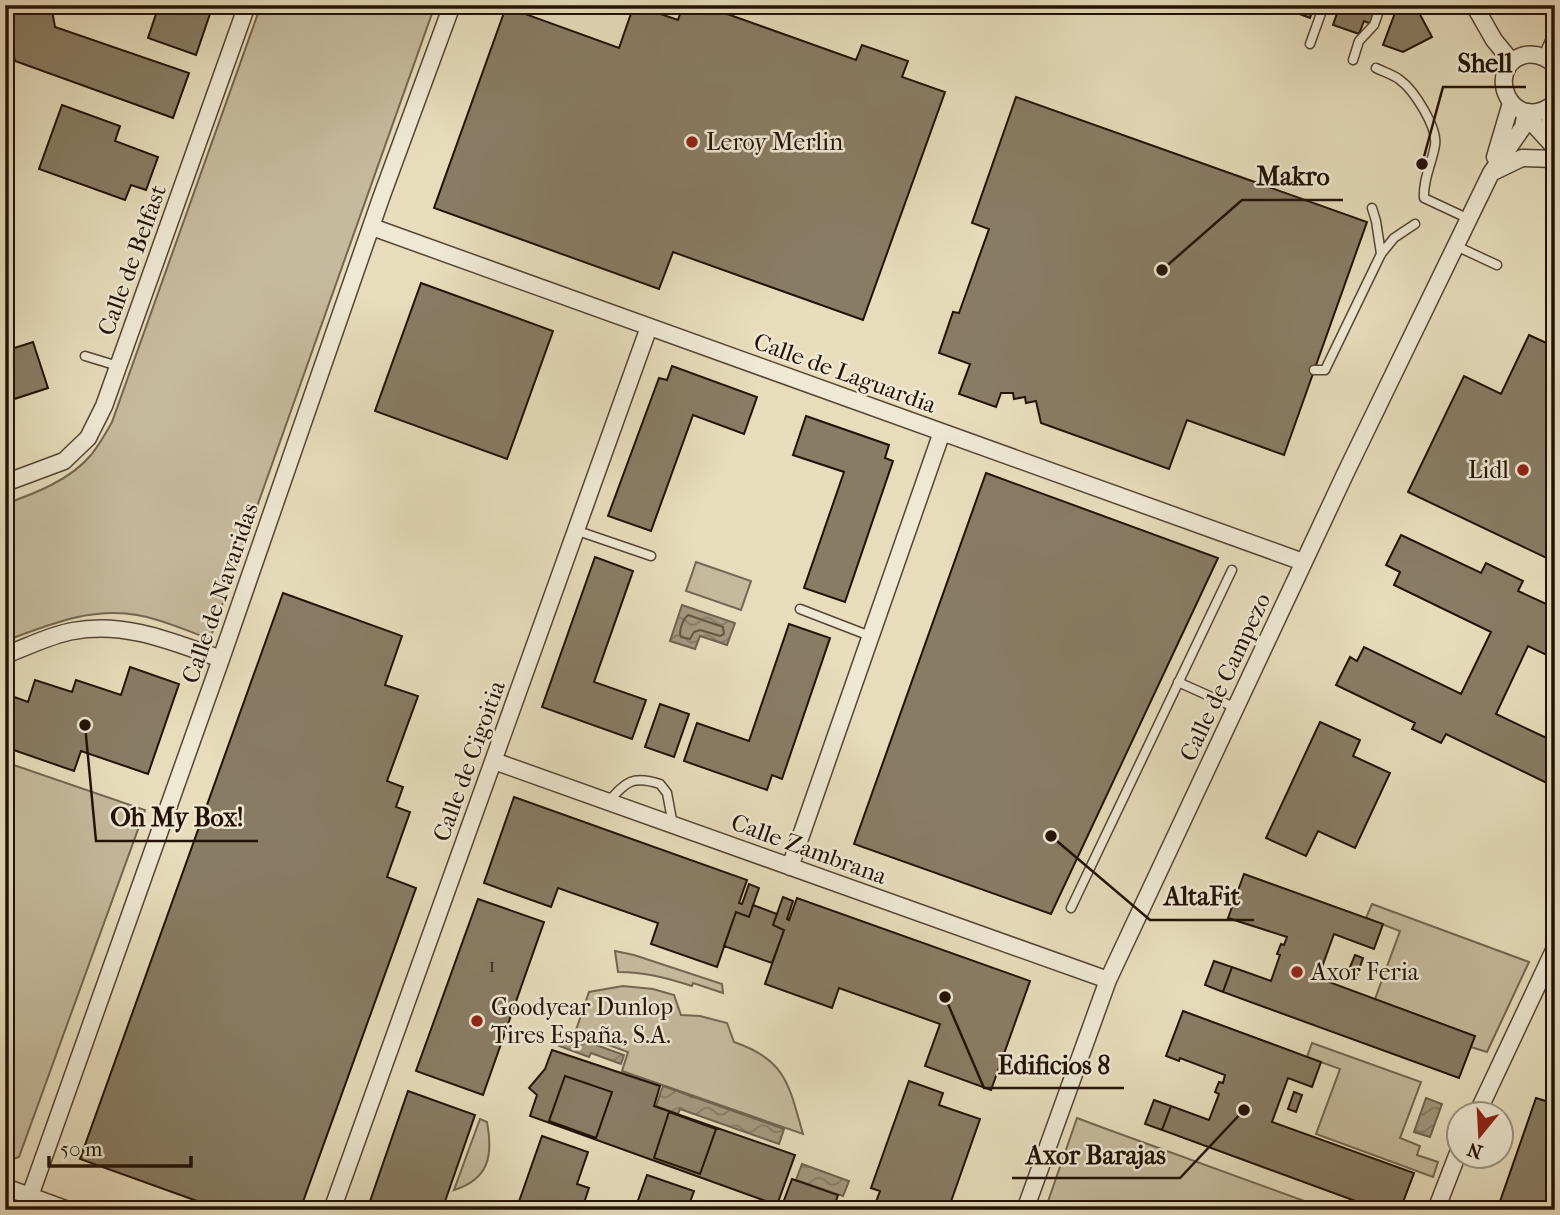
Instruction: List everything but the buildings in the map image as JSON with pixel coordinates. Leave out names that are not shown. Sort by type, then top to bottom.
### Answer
[{"type":"street","name":"Calle de Belfast","points":[[5,483],[64,461],[88,438],[104,406],[247,5]]},
{"type":"street","name":"Calle de Navaridas","points":[[30,1196],[452,5]]},
{"type":"street","points":[[1474,5],[1494,40],[1512,62]]},
{"type":"street","points":[[1555,39],[1551,61],[1531,54],[1520,57],[1512,62],[1505,74],[1503,85],[1511,103],[1528,112],[1536,127],[1555,148]]},
{"type":"street","name":"Calle de Campezo","points":[[1491,173],[1511,103]]},
{"type":"street","points":[[1528,112],[1551,106],[1555,135]]},
{"type":"street","name":"Calle de Campezo","points":[[1025,1210],[1108,980],[1303,562],[1491,173],[1523,127],[1528,112]]},
{"type":"street","points":[[1491,173],[1522,158],[1555,159]]},
{"type":"street","name":"Calle de Laguardia","points":[[372,227],[1303,562]]},
{"type":"street","name":"Calle de Cigoitia","points":[[332,1210],[649,327]]},
{"type":"street","points":[[790,867],[942,432]]},
{"type":"street","points":[[5,654],[71,631],[107,628],[145,633],[222,659]]},
{"type":"street","name":"Calle Zambrana","points":[[494,761],[1108,980]]},
{"type":"street","points":[[1484,1100],[1555,948]]},
{"type":"street","points":[[1436,1210],[1451,1170]]},
{"type":"street","points":[[5,1187],[68,1210]]},
{"type":"lane","points":[[1310,44],[1324,5]]},
{"type":"lane","points":[[1353,60],[1359,41],[1374,25],[1381,5]]},
{"type":"lane","points":[[1376,68],[1399,78],[1410,89],[1427,117],[1436,142],[1423,184],[1424,198],[1469,219]]},
{"type":"lane","points":[[1372,208],[1381,254]]},
{"type":"lane","points":[[1314,370],[1325,370],[1381,254],[1394,238],[1415,224]]},
{"type":"lane","points":[[1456,246],[1497,265]]},
{"type":"lane","points":[[85,356],[118,366]]},
{"type":"lane","points":[[575,530],[651,556]]},
{"type":"lane","points":[[1071,908],[1231,570]]},
{"type":"lane","points":[[800,609],[870,636]]},
{"type":"lane","points":[[1178,682],[1236,708]]},
{"type":"lane","points":[[608,802],[624,785],[635,779],[660,784],[667,793],[673,825]]},
{"type":"shaded area","points":[[261,5],[435,5],[210,639],[156,619],[103,613],[69,619],[5,641],[5,504],[40,490],[73,472],[91,455],[112,422]]},
{"type":"shaded area","points":[[696,562],[751,581],[741,610],[686,591]]},
{"type":"shaded area","points":[[5,762],[145,810],[19,1157],[5,1162]]},
{"type":"shaded area","points":[[1372,904],[1529,962],[1487,1052],[1471,1047],[1375,999],[1400,931],[1366,918]]},
{"type":"shaded area","points":[[615,951],[722,984],[723,993],[693,983],[692,986],[656,976],[618,972]]},
{"type":"shaded area","points":[[623,986],[653,989],[674,995],[681,1015],[700,1016],[727,1023],[734,1042],[765,1057],[783,1077],[794,1102],[803,1134],[622,1071],[628,1052],[575,1033],[589,992]]},
{"type":"shaded area","points":[[1312,1043],[1421,1082],[1400,1138],[1420,1146],[1417,1155],[1438,1162],[1433,1177],[1316,1134],[1340,1069],[1307,1057]]},
{"type":"shaded area","points":[[1077,1118],[1101,1127],[1329,1210],[1045,1210]]},
{"type":"shaded area","points":[[480,1119],[487,1122],[489,1134],[486,1164],[475,1179],[454,1190]]},
{"type":"water","points":[[682,605],[735,623],[727,645],[700,636],[695,649],[670,641]]},
{"type":"water","points":[[563,1033],[624,1055],[621,1064],[591,1053],[589,1057],[559,1046]]},
{"type":"water","points":[[663,1086],[784,1129],[779,1144],[680,1109],[678,1114],[656,1106]]},
{"type":"water","points":[[1426,1098],[1442,1104],[1430,1137],[1414,1132]]},
{"type":"water","points":[[802,1164],[849,1181],[843,1196],[796,1180]]},
{"type":"place","name":"Leroy Merlin","points":[[692,142]]},
{"type":"place","name":"Shell","points":[[1422,164]]},
{"type":"place","name":"Makro","points":[[1162,270]]},
{"type":"place","name":"Lidl","points":[[1523,470]]},
{"type":"place","name":"Oh My Box!","points":[[85,725]]},
{"type":"place","name":"AltaFit","points":[[1051,836]]},
{"type":"place","name":"Axor Feria","points":[[1297,972]]},
{"type":"place","name":"Edificios 8","points":[[945,997]]},
{"type":"place","name":"Goodyear Dunlop Tires España, S.A.","points":[[477,1021]]},
{"type":"place","name":"Axor Barajas","points":[[1244,1110]]}]
